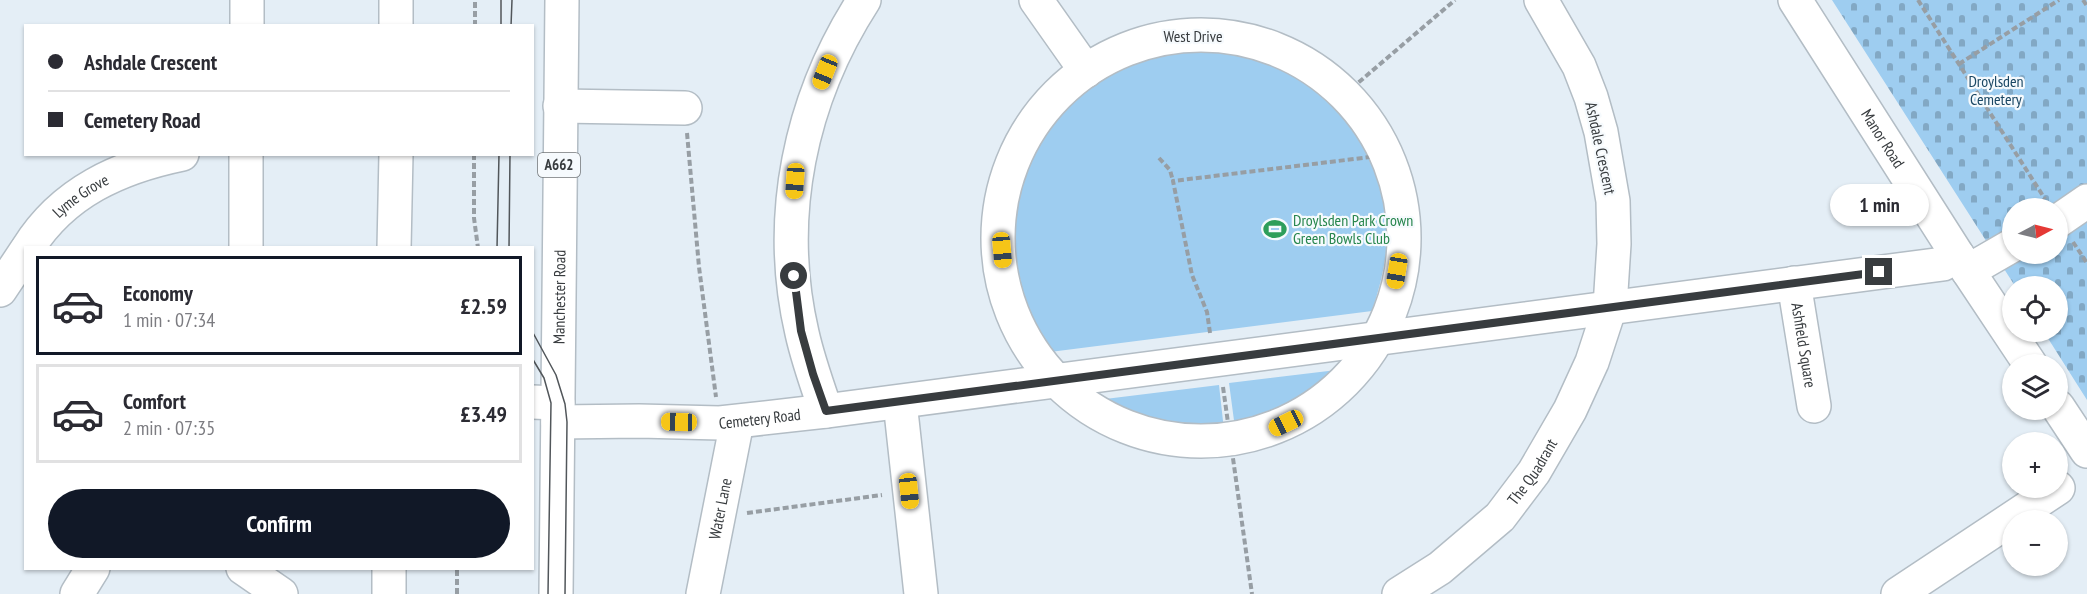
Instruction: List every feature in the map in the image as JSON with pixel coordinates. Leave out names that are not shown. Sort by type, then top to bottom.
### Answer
[{"type":"street","points":[[247,0],[247,24]]},
{"type":"street","points":[[396,0],[396,24]]},
{"type":"street","name":"Manchester Road","points":[[556,594],[550,409],[562,0]]},
{"type":"street","points":[[826,411],[801,331],[794,276],[792,228],[795,181],[801,144],[812,103],[831,56],[864,0]]},
{"type":"street","points":[[1036,0],[1086,71]]},
{"type":"street","name":"Ashdale Crescent","points":[[1542,0],[1579,66],[1601,132],[1613,201],[1614,244],[1610,307]]},
{"type":"street","name":"Manor Road","points":[[1795,0],[1963,264],[2023,354]]},
{"type":"street","name":"West Drive","points":[[1174,34],[1206,34],[1237,37],[1288,54],[1314,70],[1345,94],[1368,121],[1387,155],[1398,189],[1402,234],[1395,283],[1377,338],[1351,376],[1328,399],[1304,415],[1268,432],[1230,441],[1190,442],[1160,438],[1130,430],[1083,406],[1052,382],[1025,336],[1010,302],[1000,230],[1003,194],[1012,164],[1031,129],[1060,94],[1086,71],[1129,45],[1149,38],[1174,34]]},
{"type":"street","points":[[560,106],[685,108]]},
{"type":"street","name":"Lyme Grove","points":[[29,246],[48,220],[105,179],[129,168],[174,156]]},
{"type":"street","points":[[246,156],[246,246]]},
{"type":"street","points":[[394,246],[396,156]]},
{"type":"street","points":[[2068,214],[2087,201]]},
{"type":"street","name":"Cemetery Road","points":[[550,409],[639,421],[728,423],[1794,283],[1943,264],[1963,264],[2002,249]]},
{"type":"street","name":"Lyme Grove","points":[[0,290],[24,254]]},
{"type":"street","name":"Ashfield Square","points":[[1794,283],[1814,406]]},
{"type":"street","name":"The Quadrant","points":[[1399,594],[1440,568],[1500,517],[1534,472],[1570,410],[1592,362],[1610,307]]},
{"type":"street","points":[[900,402],[921,594]]},
{"type":"street","points":[[2067,420],[2087,451]]},
{"type":"street","name":"Water Lane","points":[[703,594],[718,517],[728,423]]},
{"type":"street","points":[[2068,480],[2087,468]]},
{"type":"street","points":[[1898,594],[2042,498]]},
{"type":"street","points":[[77,594],[92,570]]},
{"type":"street","points":[[245,570],[281,594]]},
{"type":"street","points":[[389,570],[389,594]]},
{"type":"path","points":[[475,0],[475,24]]},
{"type":"path","points":[[1345,94],[1455,0]]},
{"type":"path","points":[[1918,0],[2046,198]]},
{"type":"path","points":[[1959,64],[2059,0]]},
{"type":"path","points":[[2083,0],[2087,6]]},
{"type":"path","points":[[685,108],[699,267],[728,423]]},
{"type":"path","points":[[1173,181],[1387,155]]},
{"type":"path","points":[[474,156],[474,218],[478,246]]},
{"type":"path","points":[[1159,158],[1170,170],[1192,275],[1207,312],[1209,331],[1219,359],[1252,594]]},
{"type":"path","points":[[718,517],[909,491]]},
{"type":"path","points":[[457,570],[457,594]]},
{"type":"green space","name":"Droylsden Cemetery","points":[[1832,0],[2087,0],[2087,400],[2068,370],[2068,354],[2058,354],[2050,342],[2068,342],[2068,276],[2009,276]]},
{"type":"green space","points":[[1200,46],[1234,51],[1268,61],[1299,77],[1328,97],[1352,121],[1371,149],[1383,181],[1388,217],[1384,265],[1372,311],[1050,352],[1026,301],[1017,266],[1015,212],[1028,162],[1040,138],[1056,116],[1089,84],[1134,59],[1166,50]]},
{"type":"green space","points":[[1345,369],[1321,390],[1294,406],[1266,419],[1235,428],[1229,383]]},
{"type":"green space","points":[[1219,385],[1224,430],[1191,430],[1158,426],[1126,415],[1097,400]]},
{"type":"tram line","points":[[501,0],[501,24]]},
{"type":"tram line","points":[[511,24],[512,0]]},
{"type":"tram line","points":[[497,246],[499,156]]},
{"type":"tram line","points":[[509,246],[510,156]]},
{"type":"tram line","points":[[534,335],[556,375],[565,404],[567,422],[565,594]]},
{"type":"tram line","points":[[534,361],[544,378],[551,403],[548,594]]},
{"type":"place","name":"Droylsden Park Crown Green Bowls Club","points":[[1275,229]]},
{"type":"route","points":[[794,276],[801,331],[826,411],[1879,272]]}]
